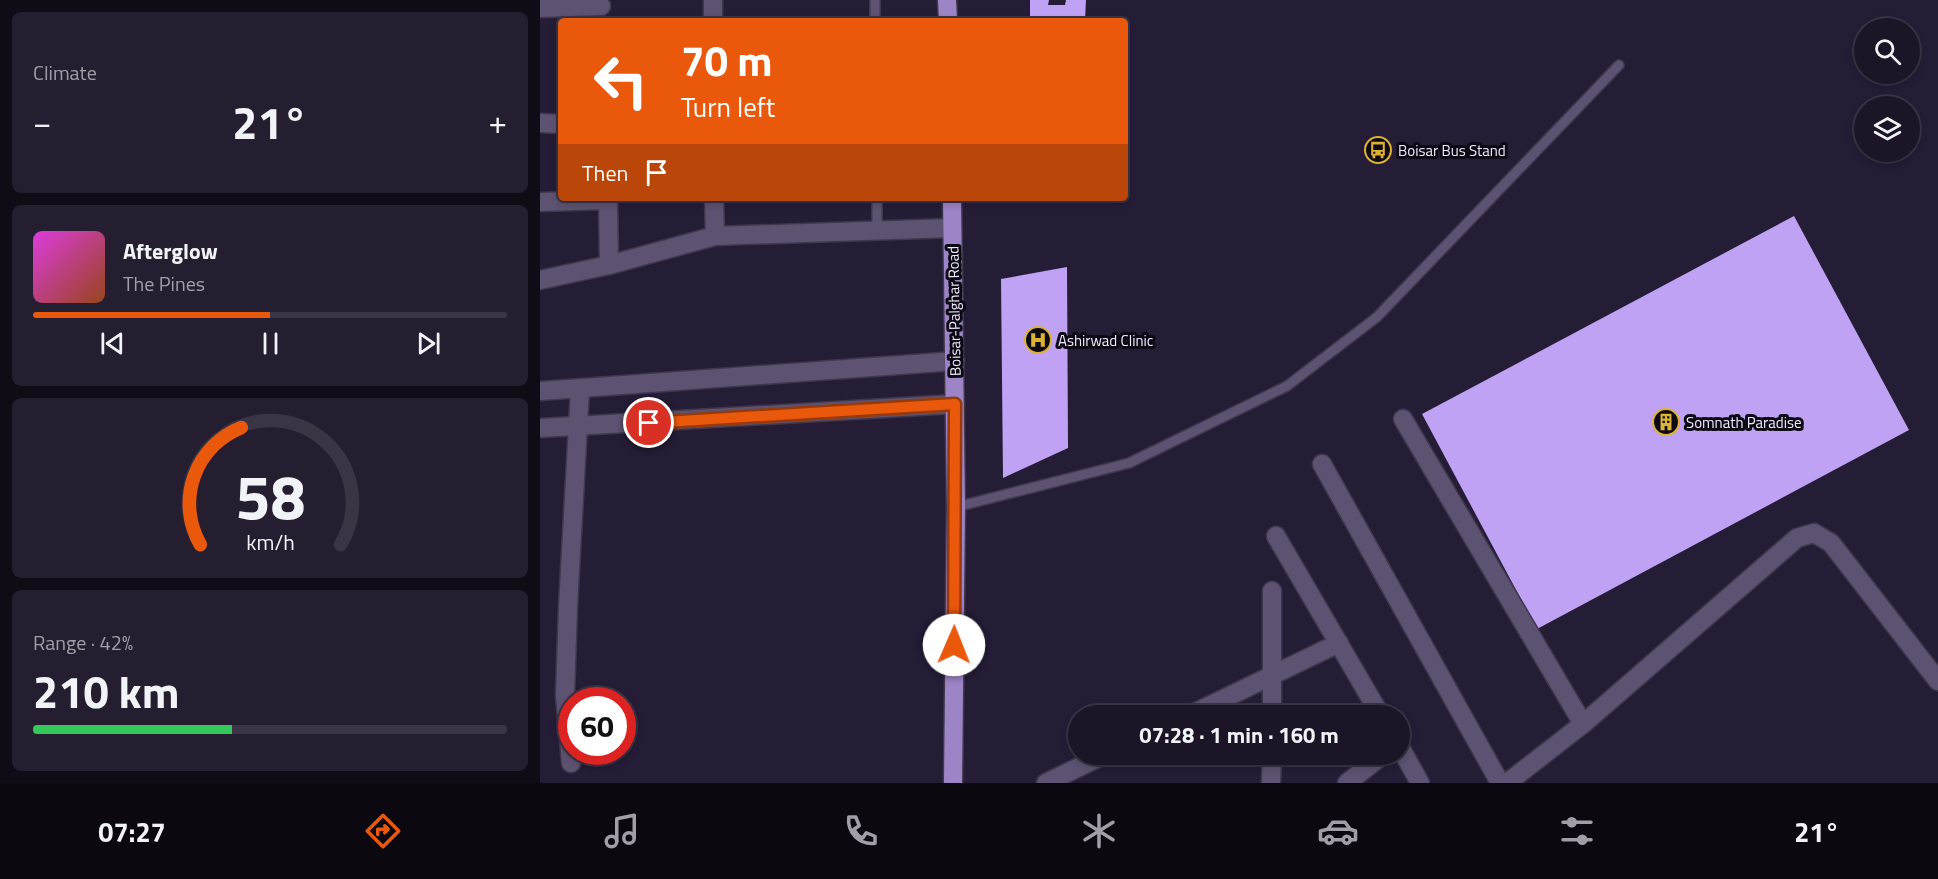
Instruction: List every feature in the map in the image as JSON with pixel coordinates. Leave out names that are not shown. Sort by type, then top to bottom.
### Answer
[{"type":"main road","points":[[947,0],[948,18]]},
{"type":"main road","name":"Boisar-Palghar Road","points":[[952,201],[956,507],[952,783]]},
{"type":"street","points":[[713,0],[713,18]]},
{"type":"street","points":[[540,8],[601,9]]},
{"type":"street","points":[[540,123],[558,124]]},
{"type":"street","points":[[540,202],[563,201]]},
{"type":"street","points":[[608,201],[609,265]]},
{"type":"street","points":[[714,201],[715,236]]},
{"type":"street","points":[[540,280],[609,265],[715,236],[952,228]]},
{"type":"street","points":[[540,391],[955,361]]},
{"type":"street","points":[[565,687],[580,389]]},
{"type":"street","points":[[540,428],[955,404]]},
{"type":"street","points":[[1403,419],[1583,724]]},
{"type":"street","points":[[1322,464],[1500,783]]},
{"type":"street","points":[[1508,783],[1583,724],[1797,538],[1814,533],[1831,543],[1938,681]]},
{"type":"street","points":[[1276,536],[1375,705]]},
{"type":"street","points":[[1272,591],[1272,705]]},
{"type":"street","points":[[1211,705],[1339,643]]},
{"type":"street","points":[[1046,783],[1083,765]]},
{"type":"street","points":[[1271,783],[1272,765]]},
{"type":"street","points":[[1347,783],[1370,765]]},
{"type":"street","points":[[1410,765],[1420,783]]},
{"type":"lane","points":[[875,0],[875,18]]},
{"type":"lane","points":[[956,507],[1129,463],[1287,386],[1377,318],[1619,65]]},
{"type":"lane","points":[[877,201],[878,230]]},
{"type":"building","points":[[1030,0],[1049,0],[1048,5],[1065,5],[1066,0],[1086,0],[1085,18],[1030,18]]},
{"type":"building","name":"Somnath Paradise","points":[[1794,216],[1909,430],[1537,629],[1422,414]]},
{"type":"building","points":[[1067,267],[1068,448],[1003,478],[1001,279]]},
{"type":"place","name":"Boisar Bus Stand","points":[[1378,150]]},
{"type":"place","name":"Ashirwad Clinic","points":[[1038,340]]},
{"type":"place","name":"Somnath Paradise","points":[[1666,422]]},
{"type":"route","points":[[649,423],[955,404],[954,645]]}]
